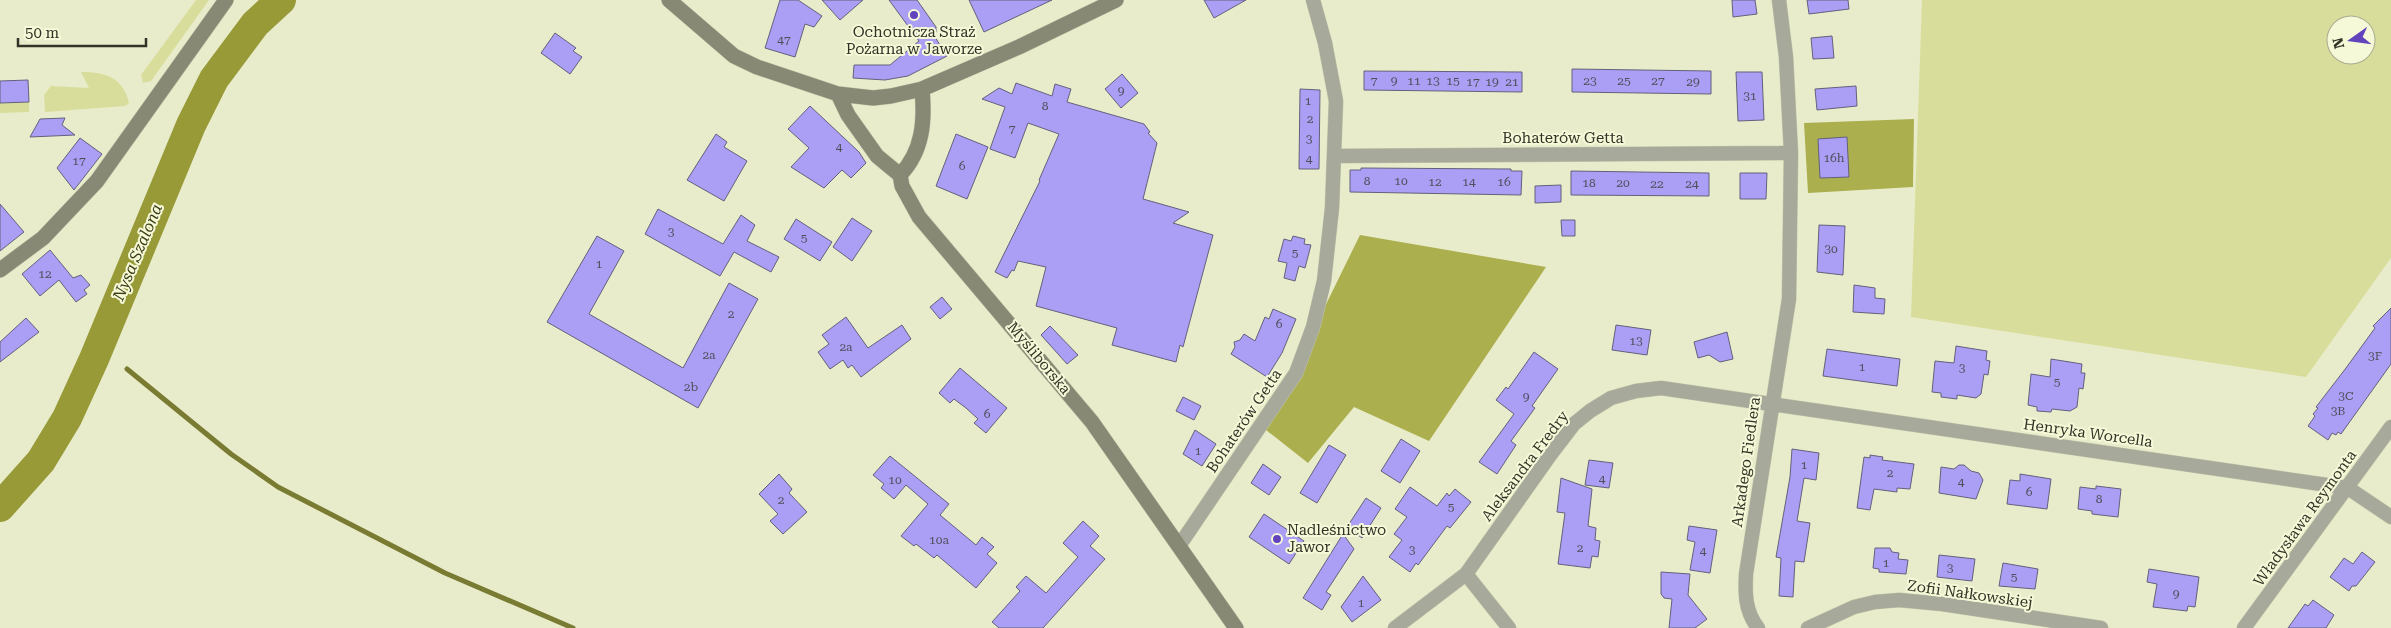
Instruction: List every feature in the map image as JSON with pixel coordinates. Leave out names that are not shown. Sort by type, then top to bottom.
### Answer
[{"type":"main road","points":[[0,270],[43,238],[97,181],[226,0]]},
{"type":"main road","points":[[669,0],[734,56],[765,70],[838,94],[873,98],[922,89],[1021,46],[1116,0]]},
{"type":"main road","points":[[838,94],[848,115],[876,156],[900,175],[908,166],[923,132],[922,89]]},
{"type":"main road","name":"Myśliborska","points":[[900,175],[902,186],[919,216],[1092,422],[1236,628]]},
{"type":"street","name":"Bohaterów Getta","points":[[1179,546],[1296,373],[1313,327],[1324,281],[1335,156],[1336,101],[1325,43],[1313,0]]},
{"type":"street","points":[[1779,0],[1786,57],[1791,153]]},
{"type":"street","name":"Bohaterów Getta","points":[[1335,156],[1791,153]]},
{"type":"street","name":"Arkadego Fiedlera","points":[[1758,628],[1751,618],[1745,598],[1771,404],[1788,298],[1791,153]]},
{"type":"street","name":"Aleksandra Fredry","points":[[1395,628],[1466,574],[1574,424],[1611,398],[1636,391],[1661,388],[1771,404]]},
{"type":"street","name":"Henryka Worcella","points":[[1771,404],[2348,488],[2391,517]]},
{"type":"street","name":"Władysława Reymonta","points":[[2244,628],[2391,427]]},
{"type":"street","points":[[1466,574],[1509,628]]},
{"type":"street","name":"Zofii Nałkowskiej","points":[[1808,628],[1854,607],[1875,602],[1899,600],[1942,604],[2101,628]]},
{"type":"green space","points":[[196,0],[209,0],[151,81],[143,83],[141,75]]},
{"type":"green space","points":[[1922,0],[2391,0],[2391,258],[2306,377],[1911,317]]},
{"type":"green space","points":[[81,72],[98,73],[112,78],[122,87],[129,103],[125,106],[45,112],[44,95],[51,86],[89,88]]},
{"type":"green space","points":[[29,102],[29,112],[0,113],[0,103]]},
{"type":"shaded area","points":[[1914,119],[1913,187],[1808,193],[1804,123]]},
{"type":"shaded area","points":[[1360,235],[1546,267],[1429,441],[1354,407],[1308,463],[1261,426],[1283,392]]},
{"type":"building","points":[[780,0],[798,0],[822,16],[814,27],[805,24],[795,57],[765,48]]},
{"type":"building","name":"Ochotnicza Straż Pożarna w Jaworze","points":[[822,0],[863,0],[840,20]]},
{"type":"building","points":[[889,0],[917,0],[936,27],[936,32],[933,34],[947,56],[908,76],[885,80],[853,78],[854,65],[890,65],[919,41]]},
{"type":"building","points":[[969,0],[1052,0],[984,32]]},
{"type":"building","points":[[1204,0],[1246,0],[1214,18]]},
{"type":"building","points":[[1732,0],[1755,0],[1757,14],[1733,17]]},
{"type":"building","points":[[1807,0],[1848,0],[1849,9],[1809,14]]},
{"type":"building","points":[[555,33],[576,48],[573,51],[582,57],[570,74],[541,53]]},
{"type":"building","points":[[1832,36],[1834,58],[1813,59],[1811,38]]},
{"type":"building","points":[[1572,69],[1711,71],[1711,94],[1572,92]]},
{"type":"building","points":[[1364,71],[1522,72],[1522,92],[1364,90]]},
{"type":"building","points":[[1736,72],[1762,72],[1764,120],[1738,121]]},
{"type":"building","points":[[1122,74],[1138,93],[1121,108],[1105,89]]},
{"type":"building","points":[[28,80],[29,102],[0,103],[0,81]]},
{"type":"building","points":[[1016,83],[1052,96],[1055,84],[1071,89],[1067,102],[1144,124],[1150,132],[1148,133],[1157,143],[1143,199],[1189,212],[1173,223],[1213,235],[1183,347],[1180,345],[1176,362],[1112,345],[1117,328],[1036,306],[1046,267],[1018,261],[1014,271],[1012,270],[1007,278],[995,272],[1040,181],[1059,134],[1028,123],[1015,158],[990,149],[1005,107],[982,99],[999,88],[1012,94]]},
{"type":"building","points":[[1856,86],[1857,106],[1817,110],[1815,89]]},
{"type":"building","points":[[1300,89],[1320,90],[1319,169],[1299,169]]},
{"type":"building","points":[[810,106],[859,152],[866,163],[851,178],[842,170],[824,188],[791,167],[809,148],[788,129]]},
{"type":"building","points":[[65,118],[62,125],[75,135],[30,137],[40,119]]},
{"type":"building","points":[[716,134],[727,142],[724,147],[747,161],[724,201],[687,180]]},
{"type":"building","points":[[956,134],[988,147],[967,199],[936,186]]},
{"type":"building","points":[[1847,137],[1849,177],[1820,178],[1818,139]]},
{"type":"building","points":[[80,138],[102,154],[74,190],[57,168]]},
{"type":"building","points":[[1361,168],[1511,169],[1511,171],[1522,171],[1521,195],[1350,192],[1350,170],[1361,170]]},
{"type":"building","points":[[1571,171],[1709,173],[1709,196],[1571,195]]},
{"type":"building","points":[[1740,173],[1767,173],[1766,199],[1740,199]]},
{"type":"building","points":[[1561,185],[1561,202],[1535,203],[1535,186]]},
{"type":"building","points":[[0,204],[24,232],[0,251]]},
{"type":"building","points":[[658,209],[723,244],[741,215],[755,225],[747,241],[779,257],[771,272],[734,252],[720,276],[645,234]]},
{"type":"building","points":[[852,218],[872,231],[852,261],[833,247]]},
{"type":"building","points":[[796,219],[832,242],[820,261],[784,239]]},
{"type":"building","points":[[1561,220],[1575,220],[1575,236],[1562,236]]},
{"type":"building","points":[[1819,225],[1845,226],[1843,275],[1817,272]]},
{"type":"building","points":[[597,236],[624,251],[589,314],[683,368],[729,283],[758,299],[698,408],[547,322]]},
{"type":"building","points":[[1293,236],[1305,239],[1304,244],[1311,245],[1305,268],[1299,266],[1295,281],[1284,278],[1287,263],[1278,261],[1284,239],[1291,241]]},
{"type":"building","points":[[50,250],[73,278],[81,275],[90,285],[84,290],[87,294],[76,302],[59,280],[40,296],[22,274]]},
{"type":"building","points":[[1854,285],[1875,288],[1875,298],[1885,299],[1884,314],[1853,312]]},
{"type":"building","points":[[942,297],[952,309],[940,319],[930,307]]},
{"type":"building","points":[[2391,308],[2391,364],[2341,434],[2338,432],[2336,435],[2332,433],[2328,440],[2308,426],[2315,416],[2313,414],[2318,408],[2316,407],[2375,328],[2373,326]]},
{"type":"building","points":[[1273,309],[1296,319],[1282,353],[1267,377],[1231,354],[1235,347],[1234,342],[1240,340],[1244,334],[1255,341],[1265,317],[1269,319]]},
{"type":"building","points":[[846,317],[868,348],[902,325],[911,339],[861,377],[852,365],[848,368],[843,360],[830,369],[818,352],[829,344],[822,335]]},
{"type":"building","points":[[26,318],[39,332],[0,362],[0,342]]},
{"type":"building","points":[[1616,325],[1651,330],[1647,355],[1612,350]]},
{"type":"building","points":[[1050,326],[1078,355],[1067,364],[1041,335]]},
{"type":"building","points":[[1727,332],[1733,359],[1720,362],[1709,355],[1698,358],[1694,342]]},
{"type":"building","points":[[1956,346],[1987,351],[1986,360],[1990,361],[1988,375],[1984,374],[1981,394],[1976,398],[1957,395],[1957,399],[1941,397],[1941,393],[1932,392],[1935,361],[1954,363]]},
{"type":"building","points":[[1827,349],[1900,359],[1897,386],[1823,376]]},
{"type":"building","points":[[1534,352],[1558,369],[1532,406],[1535,408],[1511,441],[1516,445],[1497,474],[1479,462],[1514,414],[1496,400],[1506,387],[1508,389]]},
{"type":"building","points":[[2051,359],[2082,364],[2081,373],[2085,373],[2083,389],[2079,388],[2077,407],[2070,411],[2052,409],[2051,412],[2037,411],[2037,407],[2028,405],[2031,374],[2050,377]]},
{"type":"building","points":[[960,368],[1007,408],[986,433],[974,423],[978,419],[966,408],[954,399],[950,403],[939,393]]},
{"type":"building","points":[[1183,397],[1201,406],[1194,420],[1176,411]]},
{"type":"building","points":[[1195,430],[1216,444],[1202,466],[1183,454]]},
{"type":"building","points":[[1401,439],[1420,451],[1400,483],[1381,471]]},
{"type":"building","points":[[1329,445],[1346,455],[1317,503],[1300,493]]},
{"type":"building","points":[[1792,449],[1819,453],[1816,480],[1804,478],[1797,521],[1810,523],[1804,562],[1795,561],[1793,597],[1779,596],[1781,558],[1776,557],[1790,477]]},
{"type":"building","points":[[1870,455],[1883,457],[1882,460],[1914,464],[1910,489],[1897,488],[1897,492],[1874,489],[1870,510],[1857,508],[1864,457],[1870,458]]},
{"type":"building","points":[[890,456],[949,504],[940,515],[976,545],[982,537],[994,547],[987,554],[997,563],[976,588],[937,555],[934,558],[916,544],[914,546],[901,536],[928,504],[906,485],[894,499],[881,488],[884,484],[873,475]]},
{"type":"building","points":[[1589,460],[1613,463],[1609,488],[1585,485]]},
{"type":"building","points":[[1263,464],[1281,477],[1269,495],[1251,483]]},
{"type":"building","points":[[1959,465],[1964,465],[1971,471],[1979,473],[1983,480],[1976,499],[1939,493],[1941,467],[1954,469]]},
{"type":"building","points":[[779,474],[792,489],[789,493],[807,512],[783,534],[770,521],[778,514],[759,494]]},
{"type":"building","points":[[2020,474],[2051,479],[2047,509],[2007,504],[2010,480],[2020,481]]},
{"type":"building","points":[[1561,478],[1592,489],[1588,526],[1596,528],[1595,540],[1600,541],[1598,557],[1592,556],[1590,568],[1558,564],[1565,513],[1557,512]]},
{"type":"building","points":[[2096,486],[2121,489],[2118,517],[2092,514],[2092,511],[2078,509],[2080,487],[2096,489]]},
{"type":"building","points":[[1410,487],[1437,506],[1447,493],[1449,496],[1455,489],[1471,502],[1450,528],[1447,526],[1418,565],[1416,563],[1410,572],[1389,557],[1402,540],[1394,534],[1407,517],[1395,509]]},
{"type":"building","points":[[1366,498],[1381,508],[1362,538],[1347,527]]},
{"type":"building","name":"Nadleśnictwo Jawor","points":[[1264,514],[1304,541],[1289,564],[1249,537]]},
{"type":"building","points":[[1083,521],[1099,536],[1090,546],[1105,559],[1043,628],[999,628],[992,622],[1020,591],[1016,587],[1026,576],[1046,593],[1078,557],[1063,543]]},
{"type":"building","points":[[1689,526],[1717,530],[1710,573],[1690,570],[1695,542],[1687,540]]},
{"type":"building","points":[[1343,534],[1354,549],[1326,592],[1331,595],[1322,610],[1303,598]]},
{"type":"building","points":[[1875,548],[1890,548],[1892,552],[1899,553],[1898,559],[1908,560],[1906,574],[1879,572],[1879,569],[1873,568]]},
{"type":"building","points":[[2362,552],[2375,562],[2356,586],[2352,586],[2349,591],[2330,577],[2344,558],[2353,564]]},
{"type":"building","points":[[1939,555],[1975,559],[1972,581],[1937,577]]},
{"type":"building","points":[[2003,563],[2038,569],[2035,589],[1999,586]]},
{"type":"building","points":[[2149,569],[2199,577],[2195,607],[2188,606],[2187,611],[2153,607],[2157,584],[2147,582]]},
{"type":"building","points":[[1661,572],[1690,574],[1688,595],[1707,619],[1695,628],[1669,628],[1672,599],[1664,598],[1661,594]]},
{"type":"building","points":[[1363,576],[1381,600],[1352,622],[1341,607]]},
{"type":"building","points":[[2313,600],[2334,615],[2326,628],[2288,628],[2305,604],[2308,606]]},
{"type":"waterway","name":"Nysa Szalona","points":[[0,507],[41,461],[67,418],[94,359],[191,125],[214,79],[255,24],[281,0]]},
{"type":"waterway","points":[[127,369],[231,454],[278,487],[445,573],[573,628]]},
{"type":"place","name":"Ochotnicza Straż Pożarna w Jaworze","points":[[914,15]]},
{"type":"place","name":"Nadleśnictwo Jawor","points":[[1277,539]]}]
